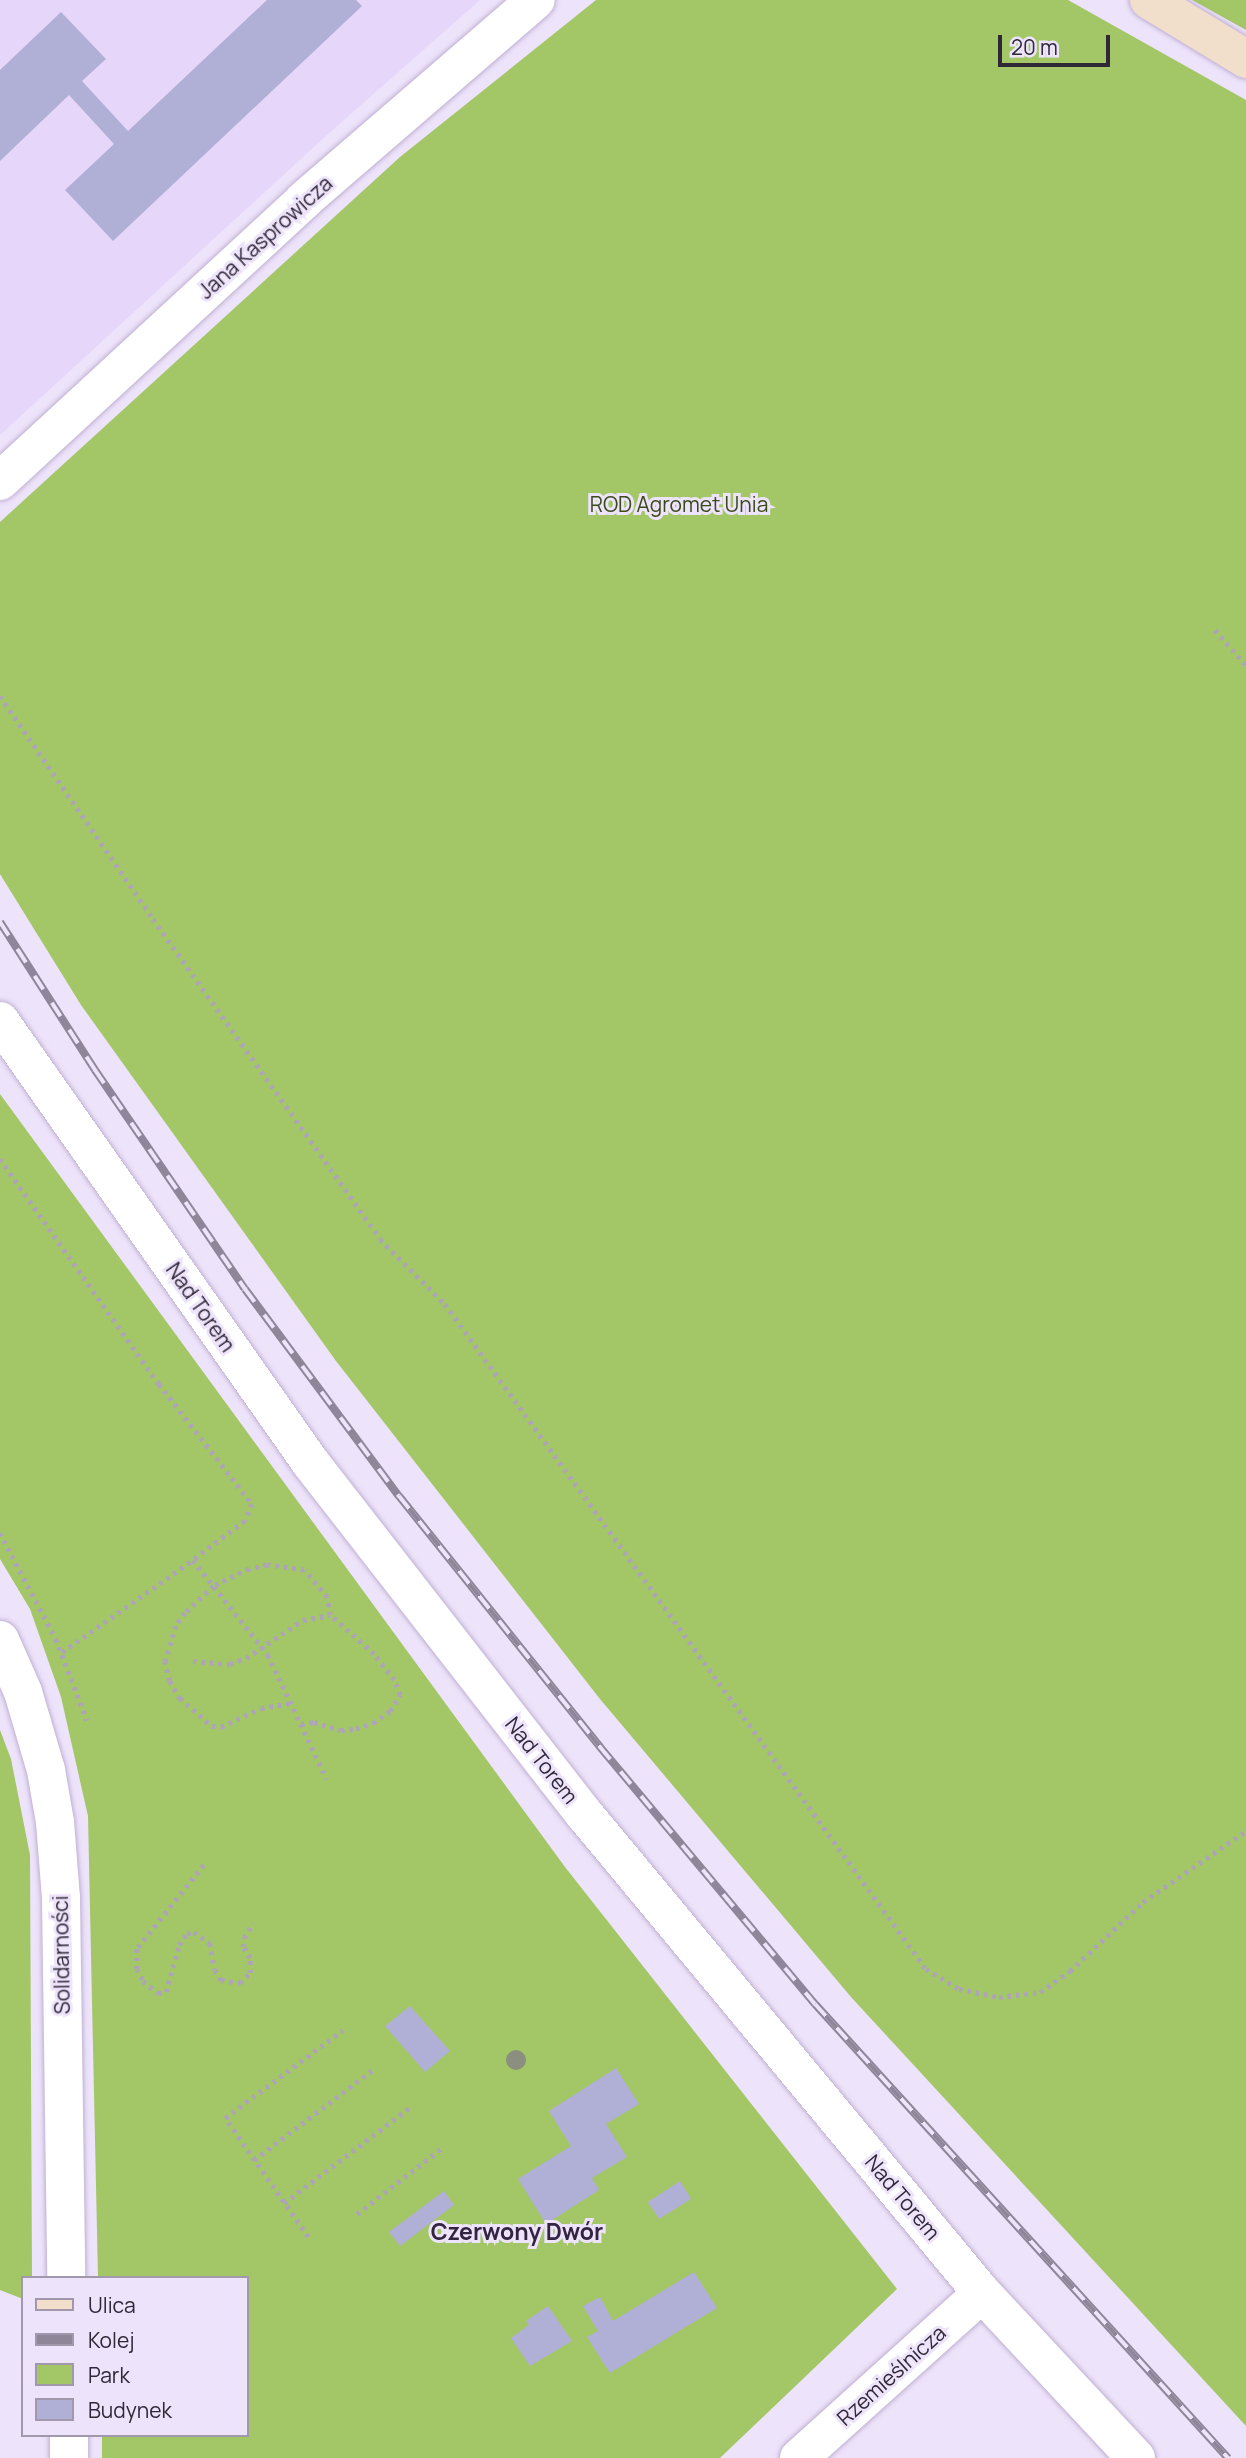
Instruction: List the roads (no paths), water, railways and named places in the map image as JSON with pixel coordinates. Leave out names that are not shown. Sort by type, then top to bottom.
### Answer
[{"type":"main road","points":[[1149,0],[1246,59]]},
{"type":"street","name":"Jana Kasprowicza","points":[[0,481],[314,191],[536,0]]},
{"type":"street","name":"Nad Torem","points":[[0,1021],[310,1462],[585,1815],[982,2293],[1136,2458]]},
{"type":"street","name":"Solidarności","points":[[0,1640],[23,1692],[46,1770],[55,1822],[61,1898],[66,2276]]},
{"type":"street","name":"Rzemieślnicza","points":[[799,2458],[982,2293]]},
{"type":"street","points":[[69,2437],[69,2458]]},
{"type":"railway","points":[[0,922],[95,1070],[245,1289],[399,1496],[600,1747],[815,2004],[1228,2458]]},
{"type":"district","name":"Czerwony Dwór","points":[[517,2231]]},
{"type":"park label","name":"ROD Agromet Unia","points":[[679,504]]}]
